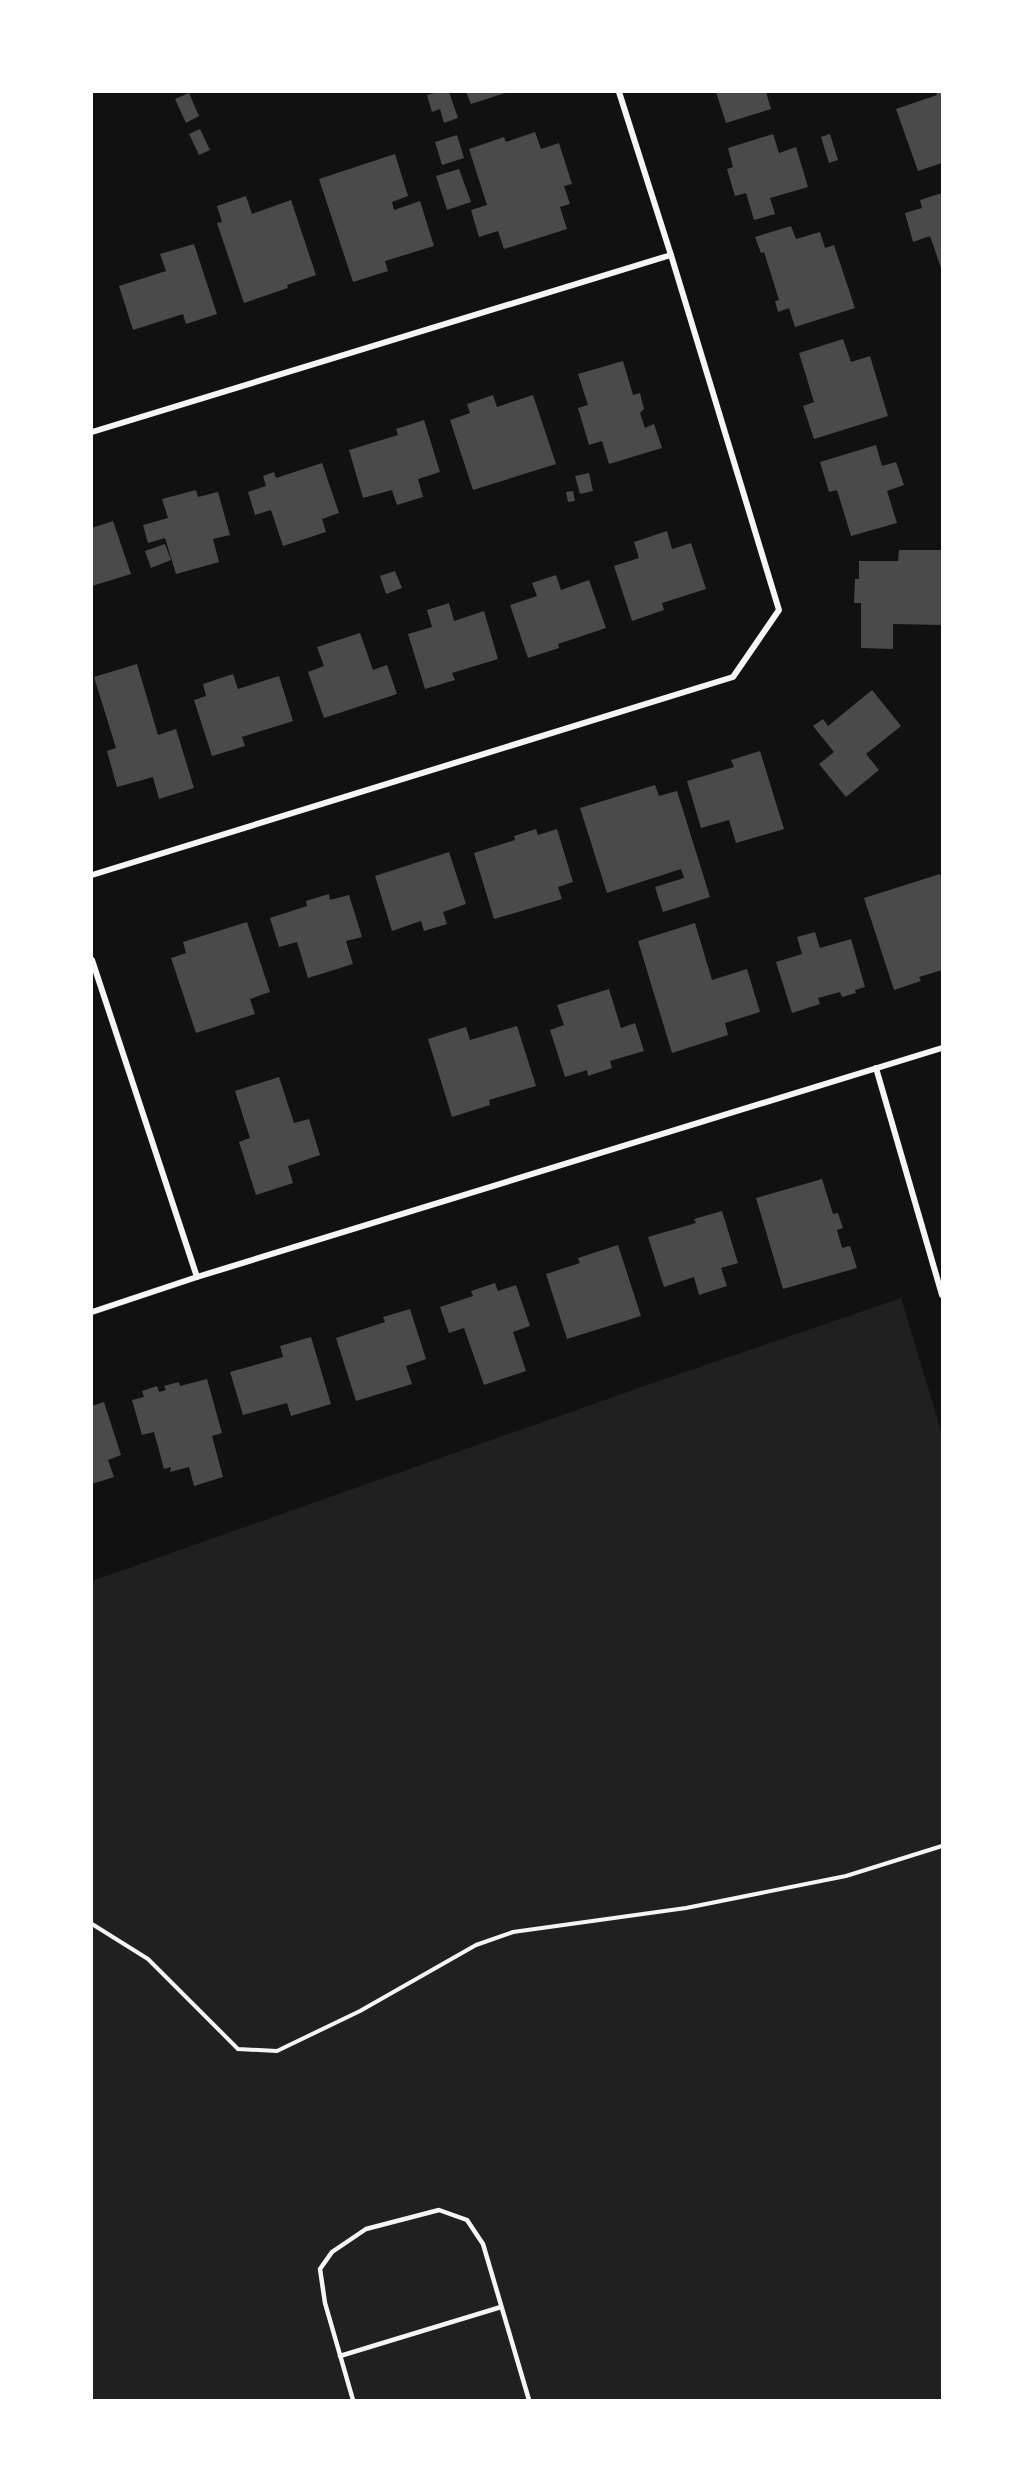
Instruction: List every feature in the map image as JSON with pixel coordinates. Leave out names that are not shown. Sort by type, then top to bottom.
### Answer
[{"type":"street","points":[[92,874],[733,677],[779,610],[619,92]]},
{"type":"street","points":[[92,432],[671,255]]},
{"type":"street","points":[[92,960],[197,1277]]},
{"type":"street","points":[[92,1312],[197,1277],[942,1048]]},
{"type":"street","points":[[876,1068],[942,1295]]},
{"type":"lane","points":[[353,2400],[325,2303],[320,2269],[332,2252],[366,2229],[439,2210],[467,2220],[483,2244],[530,2400]]},
{"type":"lane","points":[[340,2356],[501,2307]]},
{"type":"path","points":[[92,1924],[148,1959],[238,2049],[277,2051],[360,2011],[476,1945],[513,1932],[686,1908],[732,1899],[846,1876],[942,1846]]},
{"type":"shaded area","points":[[901,1298],[942,1434],[942,2400],[92,2400],[92,1581]]},
{"type":"building","points":[[449,92],[458,118],[444,123],[440,109],[432,112],[427,95]]},
{"type":"building","points":[[466,92],[508,92],[471,104]]},
{"type":"building","points":[[716,92],[766,92],[771,109],[726,123]]},
{"type":"building","points":[[936,92],[942,92],[942,163],[918,171],[896,109],[937,95]]},
{"type":"building","points":[[189,93],[199,116],[186,123],[175,99]]},
{"type":"building","points":[[200,129],[210,150],[199,155],[189,134]]},
{"type":"building","points":[[535,132],[541,149],[559,143],[572,184],[564,186],[570,204],[560,207],[567,229],[504,249],[498,231],[479,237],[471,210],[487,205],[469,149],[504,137],[506,142]]},
{"type":"building","points":[[773,134],[779,153],[796,147],[808,187],[770,198],[775,214],[754,220],[746,193],[735,196],[727,169],[733,167],[728,148]]},
{"type":"building","points":[[830,134],[838,160],[829,163],[821,137]]},
{"type":"building","points":[[457,135],[464,158],[442,165],[435,142]]},
{"type":"building","points":[[395,154],[408,196],[392,202],[394,210],[420,201],[434,246],[385,261],[388,271],[353,282],[319,179]]},
{"type":"building","points":[[459,169],[471,202],[447,210],[436,176]]},
{"type":"building","points":[[942,193],[941,268],[930,236],[913,242],[905,213],[922,208],[920,200]]},
{"type":"building","points":[[246,196],[252,214],[291,200],[316,275],[287,285],[288,288],[244,303],[217,223],[222,222],[217,206]]},
{"type":"building","points":[[791,226],[796,239],[820,232],[825,248],[834,245],[855,308],[795,327],[789,308],[778,312],[775,301],[779,300],[764,252],[761,253],[755,237]]},
{"type":"building","points":[[194,244],[217,314],[186,324],[183,314],[133,330],[119,286],[166,271],[160,254]]},
{"type":"building","points":[[843,339],[851,362],[870,356],[888,416],[814,439],[803,406],[814,402],[799,353]]},
{"type":"building","points":[[623,361],[633,395],[640,393],[644,409],[640,413],[645,428],[654,424],[662,448],[609,464],[602,441],[589,445],[578,408],[588,405],[578,374]]},
{"type":"building","points":[[493,395],[497,407],[533,395],[556,464],[473,490],[450,420],[470,413],[467,404]]},
{"type":"building","points":[[424,420],[440,472],[418,479],[423,497],[397,505],[392,490],[363,498],[349,450],[398,435],[396,429]]},
{"type":"building","points":[[876,445],[882,466],[896,462],[904,485],[887,491],[897,523],[851,536],[837,490],[829,492],[820,462]]},
{"type":"building","points":[[322,463],[339,513],[322,519],[326,532],[283,546],[271,510],[255,515],[248,492],[266,486],[263,476],[274,472],[276,478]]},
{"type":"building","points":[[589,473],[593,491],[580,494],[575,476]]},
{"type":"building","points":[[196,490],[198,497],[218,492],[230,535],[213,539],[219,562],[176,574],[165,538],[148,543],[143,525],[168,518],[162,499]]},
{"type":"building","points":[[573,491],[575,501],[568,502],[566,492]]},
{"type":"building","points":[[113,521],[131,574],[92,586],[92,528]]},
{"type":"building","points":[[667,531],[672,549],[691,543],[706,589],[662,603],[664,610],[632,621],[614,566],[639,558],[634,542]]},
{"type":"building","points":[[165,544],[171,560],[151,568],[145,551]]},
{"type":"building","points":[[899,550],[942,550],[942,625],[893,624],[893,649],[861,648],[861,603],[854,603],[855,579],[859,579],[859,561],[898,561]]},
{"type":"building","points":[[395,571],[402,588],[386,594],[380,576]]},
{"type":"building","points":[[556,575],[561,590],[589,580],[606,628],[558,644],[559,648],[528,658],[510,605],[537,596],[532,583]]},
{"type":"building","points":[[449,603],[454,621],[484,611],[498,659],[452,673],[455,680],[425,689],[408,634],[432,627],[427,610]]},
{"type":"building","points":[[360,633],[373,670],[387,665],[397,694],[324,718],[308,672],[324,666],[317,647]]},
{"type":"building","points":[[137,664],[158,735],[176,729],[194,788],[159,799],[153,777],[117,787],[107,751],[116,748],[94,677]]},
{"type":"building","points":[[233,674],[238,689],[279,676],[293,721],[242,737],[245,746],[212,756],[194,700],[206,696],[203,684]]},
{"type":"building","points":[[872,690],[901,726],[866,754],[879,770],[846,797],[819,764],[834,752],[813,726],[823,719],[828,726]]},
{"type":"building","points":[[760,751],[784,829],[736,843],[729,820],[701,828],[687,781],[734,767],[731,760]]},
{"type":"building","points":[[655,785],[659,796],[677,791],[710,897],[663,912],[655,887],[684,878],[681,869],[607,893],[580,808]]},
{"type":"building","points":[[536,829],[538,835],[557,829],[573,882],[558,887],[562,899],[494,919],[474,853],[515,840],[514,836]]},
{"type":"building","points":[[449,852],[466,904],[443,912],[447,924],[424,931],[421,921],[392,931],[375,876]]},
{"type":"building","points":[[940,874],[942,881],[942,970],[919,977],[921,981],[894,990],[864,898]]},
{"type":"building","points":[[329,894],[330,900],[349,895],[362,937],[346,941],[353,964],[308,978],[297,942],[279,947],[270,918],[307,906],[306,901]]},
{"type":"building","points":[[247,922],[270,992],[250,999],[255,1014],[196,1033],[171,958],[186,953],[183,942]]},
{"type":"building","points":[[695,923],[712,980],[747,969],[760,1012],[725,1023],[728,1035],[672,1053],[638,941]]},
{"type":"building","points":[[815,932],[820,948],[851,939],[865,987],[855,990],[856,993],[842,997],[840,992],[818,998],[820,1004],[792,1013],[776,962],[802,954],[797,937]]},
{"type":"building","points":[[609,989],[621,1028],[635,1023],[644,1051],[610,1061],[612,1068],[588,1076],[587,1070],[565,1077],[550,1030],[564,1025],[557,1005]]},
{"type":"building","points":[[517,1026],[536,1086],[489,1100],[490,1105],[452,1117],[428,1039],[466,1027],[470,1040]]},
{"type":"building","points":[[279,1077],[294,1123],[309,1119],[320,1155],[288,1166],[293,1183],[256,1195],[239,1142],[250,1138],[235,1091]]},
{"type":"building","points":[[822,1179],[833,1214],[838,1213],[843,1228],[837,1230],[842,1248],[850,1246],[857,1268],[783,1289],[756,1198]]},
{"type":"building","points":[[722,1211],[738,1263],[721,1268],[727,1286],[699,1295],[694,1277],[664,1287],[648,1237],[696,1223],[694,1219]]},
{"type":"building","points":[[618,1245],[641,1316],[567,1339],[546,1274],[580,1263],[578,1258]]},
{"type":"building","points":[[495,1283],[498,1291],[516,1285],[530,1326],[513,1332],[526,1371],[484,1385],[464,1328],[449,1333],[440,1307],[473,1296],[471,1291]]},
{"type":"building","points":[[410,1309],[426,1359],[406,1366],[412,1384],[356,1401],[336,1338],[385,1322],[383,1317]]},
{"type":"building","points":[[311,1337],[331,1404],[291,1416],[287,1403],[243,1415],[230,1372],[283,1357],[280,1346]]},
{"type":"building","points":[[207,1379],[222,1433],[212,1436],[223,1477],[194,1486],[189,1467],[170,1472],[171,1467],[164,1469],[154,1432],[142,1435],[132,1400],[144,1397],[142,1391],[157,1386],[159,1392],[166,1390],[164,1386],[179,1382],[180,1386]]},
{"type":"building","points":[[104,1402],[121,1455],[108,1460],[114,1477],[92,1484],[92,1406]]}]
